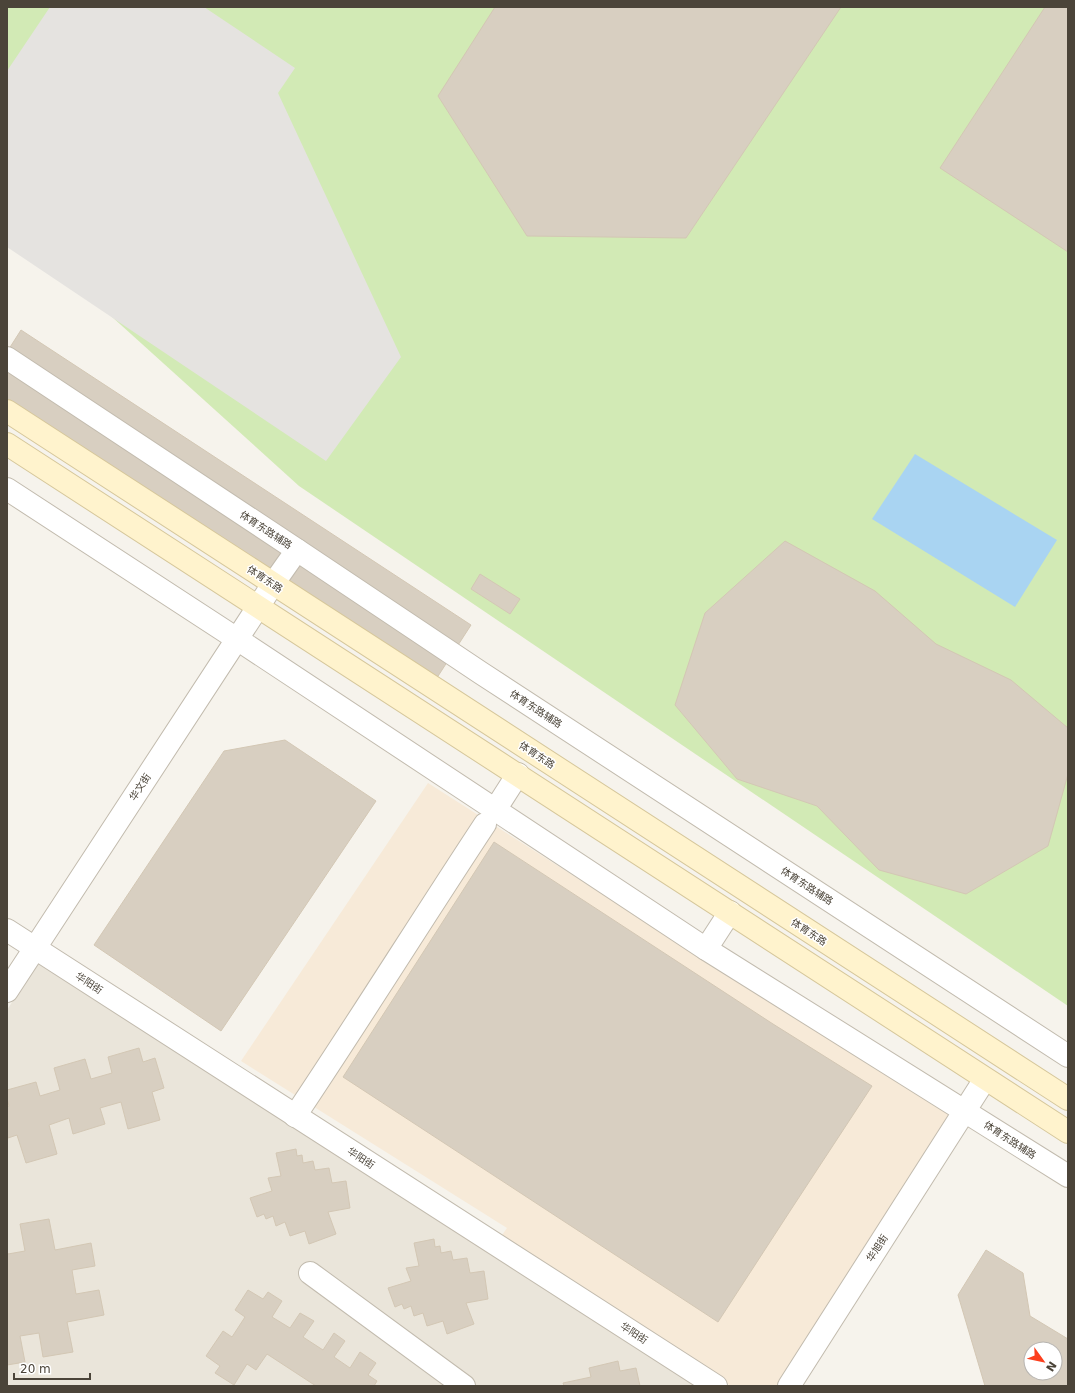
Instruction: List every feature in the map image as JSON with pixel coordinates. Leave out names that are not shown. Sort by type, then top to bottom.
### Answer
[{"type":"main road","name":"体育东路","points":[[7,411],[1068,1099]]},
{"type":"main road","points":[[7,444],[1068,1132]]},
{"type":"street","name":"体育东路辅路","points":[[7,358],[487,677],[1068,1056]]},
{"type":"street","name":"体育东路辅路","points":[[7,488],[237,639],[490,817],[706,949],[1068,1176]]},
{"type":"street","name":"华文街","points":[[7,991],[273,584],[297,550]]},
{"type":"street","points":[[295,1116],[518,774]]},
{"type":"street","points":[[706,949],[730,912]]},
{"type":"street","name":"华阳街","points":[[7,930],[716,1386]]},
{"type":"street","name":"华旭街","points":[[789,1386],[985,1079]]},
{"type":"street","points":[[310,1273],[464,1386]]},
{"type":"shaded area","points":[[50,7],[204,7],[295,68],[278,93],[401,357],[326,461],[7,247],[7,71]]},
{"type":"shaded area","points":[[428,783],[674,940],[953,1115],[780,1386],[731,1386],[500,1238],[507,1228],[241,1061]]},
{"type":"shaded area","points":[[37,963],[701,1386],[7,1386],[7,1010]]},
{"type":"green space","points":[[7,7],[1068,7],[1068,1006],[299,486],[7,222]]},
{"type":"water","points":[[915,454],[1057,540],[1015,607],[872,519]]},
{"type":"building","points":[[495,7],[841,7],[686,238],[527,236],[438,96]]},
{"type":"building","points":[[1045,7],[1068,7],[1068,252],[940,168]]},
{"type":"building","points":[[21,330],[471,625],[431,687],[7,409],[7,352]]},
{"type":"building","points":[[785,541],[875,591],[936,644],[1011,680],[1068,728],[1068,774],[1048,846],[966,894],[879,870],[817,806],[737,779],[675,705],[705,613]]},
{"type":"building","points":[[480,574],[520,599],[510,614],[471,589]]},
{"type":"building","points":[[285,740],[376,801],[221,1031],[94,945],[224,751]]},
{"type":"building","points":[[494,842],[773,1024],[872,1086],[718,1322],[343,1077]]},
{"type":"building","points":[[139,1048],[143,1062],[155,1058],[164,1088],[152,1092],[160,1120],[128,1129],[121,1102],[100,1108],[105,1124],[73,1134],[69,1118],[49,1125],[57,1154],[26,1163],[17,1135],[8,1138],[7,1107],[9,1106],[7,1090],[36,1082],[40,1096],[60,1090],[54,1068],[85,1059],[91,1079],[112,1073],[108,1057]]},
{"type":"building","points":[[296,1149],[297,1156],[302,1155],[303,1163],[313,1161],[315,1170],[329,1168],[332,1183],[346,1181],[350,1208],[328,1212],[336,1234],[309,1244],[305,1231],[290,1236],[285,1222],[276,1226],[273,1216],[266,1219],[264,1214],[257,1217],[250,1198],[272,1191],[268,1178],[281,1176],[276,1153]]},
{"type":"building","points":[[49,1219],[55,1250],[91,1243],[95,1266],[72,1270],[76,1294],[99,1290],[104,1315],[67,1322],[73,1352],[43,1357],[39,1333],[20,1336],[25,1362],[7,1365],[7,1251],[8,1254],[25,1251],[20,1224]]},
{"type":"building","points":[[434,1239],[435,1247],[440,1246],[441,1253],[451,1251],[453,1260],[467,1258],[470,1273],[484,1271],[488,1299],[466,1303],[474,1324],[447,1334],[443,1321],[427,1326],[423,1313],[414,1316],[411,1306],[404,1309],[402,1304],[395,1307],[388,1288],[411,1281],[406,1268],[419,1266],[414,1243]]},
{"type":"building","points":[[986,1250],[1023,1273],[1030,1316],[1068,1339],[1068,1386],[985,1386],[958,1295]]},
{"type":"building","points":[[248,1290],[263,1299],[268,1292],[282,1301],[272,1317],[290,1328],[300,1313],[314,1321],[303,1337],[323,1350],[334,1333],[345,1341],[334,1357],[350,1368],[360,1352],[376,1363],[368,1375],[377,1381],[374,1386],[316,1386],[267,1354],[256,1370],[247,1364],[234,1385],[215,1373],[220,1366],[206,1356],[223,1331],[232,1337],[245,1317],[235,1310]]},
{"type":"building","points":[[618,1361],[620,1371],[636,1368],[640,1386],[564,1386],[563,1383],[591,1377],[589,1368]]}]
